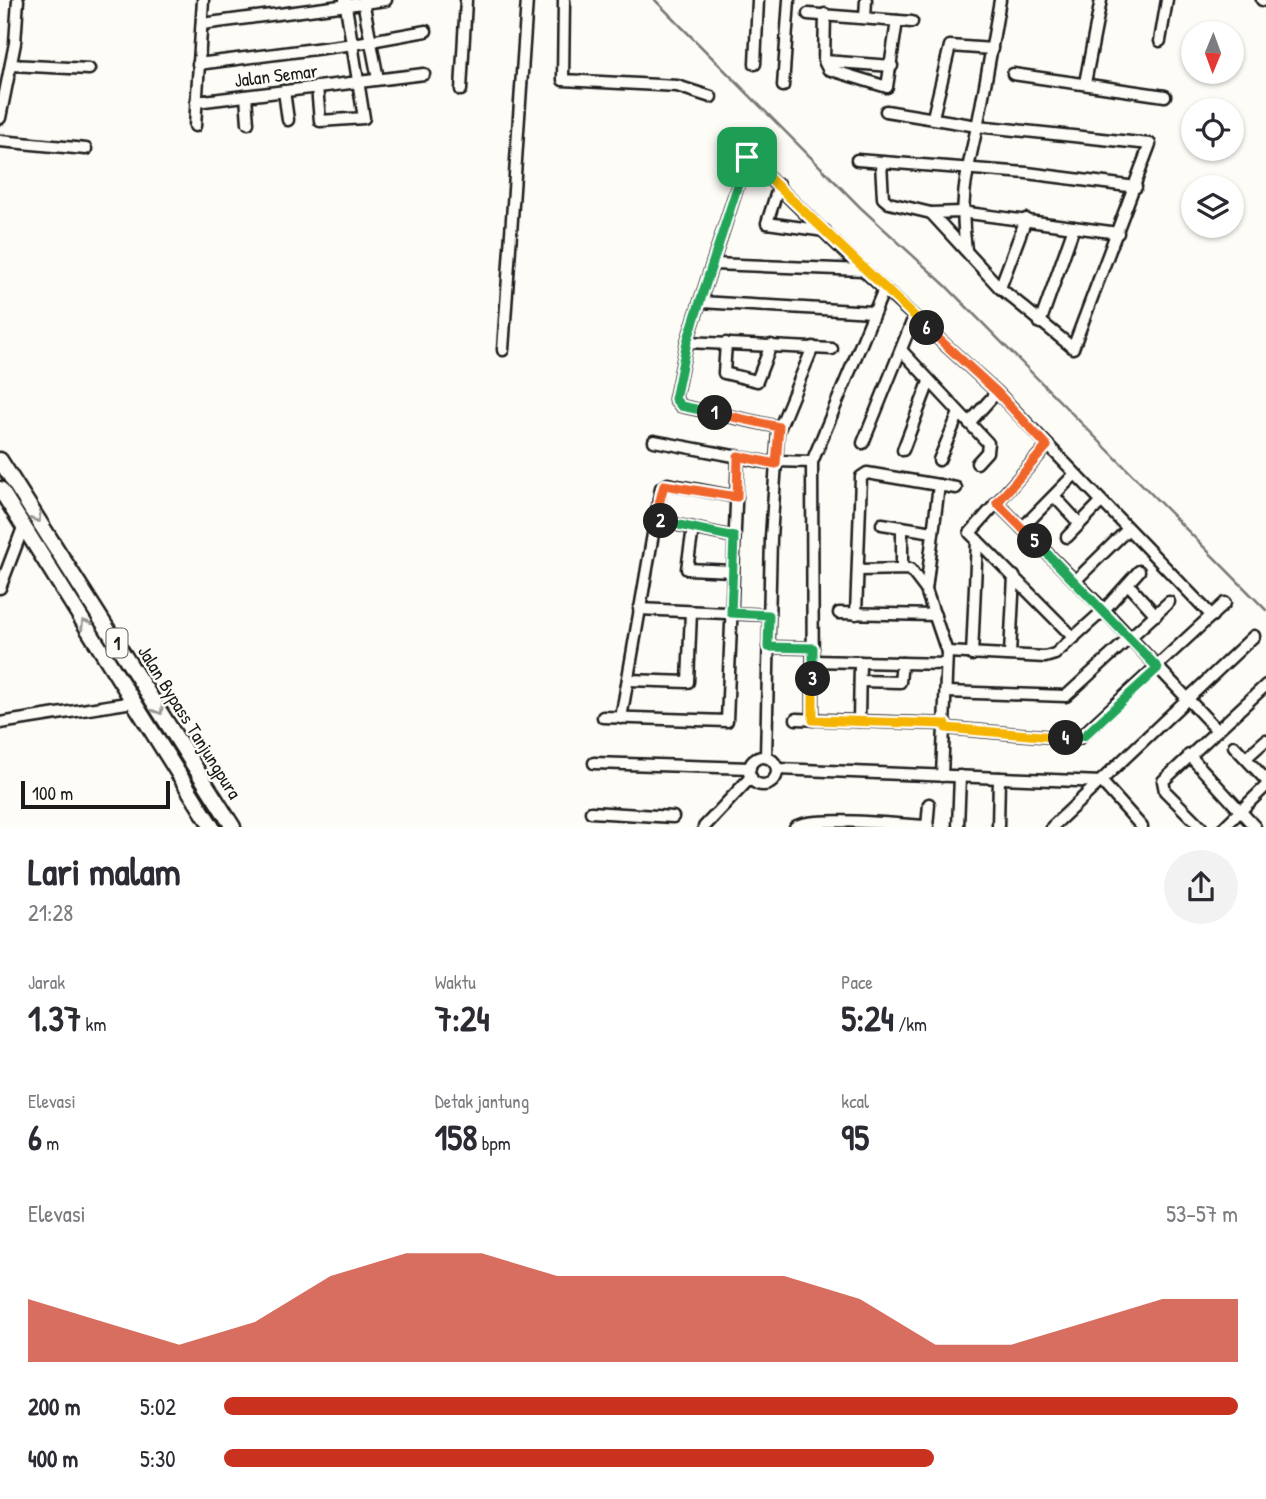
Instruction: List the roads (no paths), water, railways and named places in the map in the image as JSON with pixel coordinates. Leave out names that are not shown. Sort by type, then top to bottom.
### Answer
[{"type":"highway","name":"Jalan Bypass Tanjungpura","points":[[0,460],[233,827]]},
{"type":"highway","name":"Jalan Bypass Tanjungpura","points":[[0,489],[212,827]]},
{"type":"street","points":[[0,118],[11,65],[18,0]]},
{"type":"street","points":[[195,126],[203,0]]},
{"type":"street","points":[[202,24],[386,0]]},
{"type":"street","points":[[461,90],[466,0]]},
{"type":"street","points":[[503,350],[527,0]]},
{"type":"street","points":[[564,0],[564,80],[677,86],[711,97]]},
{"type":"street","points":[[755,64],[758,0]]},
{"type":"street","points":[[783,86],[789,0]]},
{"type":"street","points":[[865,18],[866,0]]},
{"type":"street","points":[[966,250],[961,212],[966,168],[977,126],[1000,0]]},
{"type":"street","points":[[1084,83],[1101,0]]},
{"type":"street","points":[[1160,41],[1167,0]]},
{"type":"street","points":[[364,2],[378,79]]},
{"type":"street","points":[[317,87],[320,121],[363,120],[366,114],[345,4]]},
{"type":"street","points":[[808,14],[912,22]]},
{"type":"street","points":[[825,15],[824,61],[832,72],[887,87],[897,21]]},
{"type":"street","points":[[198,64],[354,44],[426,31]]},
{"type":"street","points":[[933,117],[950,46],[992,49]]},
{"type":"street","points":[[824,61],[892,66]]},
{"type":"street","points":[[11,65],[89,69]]},
{"type":"street","name":"Jalan Semar","points":[[196,102],[424,74]]},
{"type":"street","points":[[1013,74],[1165,96]]},
{"type":"street","points":[[284,90],[288,120]]},
{"type":"street","points":[[246,96],[248,124]]},
{"type":"street","points":[[886,111],[977,126],[1148,143],[1150,146],[1074,347],[1069,347],[1000,288],[931,213]]},
{"type":"street","points":[[0,141],[86,149]]},
{"type":"street","points":[[735,145],[779,185],[863,270],[997,392],[1127,530],[1212,615]]},
{"type":"street","points":[[747,157],[687,342],[676,404],[779,427]]},
{"type":"street","points":[[857,160],[966,168],[1136,187]]},
{"type":"street","points":[[881,163],[883,198],[886,201],[931,213],[961,212],[1118,233]]},
{"type":"street","points":[[779,185],[767,223],[825,231]]},
{"type":"street","points":[[1000,288],[1026,219]]},
{"type":"street","points":[[1040,323],[1074,227]]},
{"type":"street","points":[[713,264],[863,270]]},
{"type":"street","points":[[813,720],[812,462],[872,312],[884,289]]},
{"type":"street","points":[[701,302],[872,312]]},
{"type":"street","points":[[863,443],[914,317]]},
{"type":"street","points":[[687,342],[832,349]]},
{"type":"street","points":[[726,343],[724,373],[757,381],[771,345]]},
{"type":"street","points":[[766,757],[769,615],[779,427],[813,347]]},
{"type":"street","points":[[902,351],[988,443],[987,452],[977,463]]},
{"type":"street","points":[[903,450],[929,382]]},
{"type":"street","points":[[969,423],[997,392]]},
{"type":"street","points":[[939,460],[960,413]]},
{"type":"street","points":[[654,441],[776,463],[812,462]]},
{"type":"street","points":[[1047,446],[997,503],[970,529],[977,540],[1074,638]]},
{"type":"street","points":[[603,717],[726,722],[738,456]]},
{"type":"street","points":[[856,614],[860,479],[863,475],[956,488]]},
{"type":"street","points":[[1022,528],[1074,475]]},
{"type":"street","points":[[621,718],[655,520],[664,485],[737,497]]},
{"type":"street","points":[[926,590],[939,485]]},
{"type":"street","points":[[1055,497],[1079,523]]},
{"type":"street","points":[[1067,537],[1101,502]]},
{"type":"street","points":[[997,503],[1075,580],[1216,729]]},
{"type":"street","points":[[655,520],[734,537]]},
{"type":"street","points":[[882,524],[933,532]]},
{"type":"street","points":[[0,588],[24,525]]},
{"type":"street","points":[[902,527],[902,568]]},
{"type":"street","points":[[693,528],[687,569],[733,571]]},
{"type":"street","points":[[1075,580],[1127,530]]},
{"type":"street","points":[[972,655],[977,540]]},
{"type":"street","points":[[859,569],[902,568],[914,572],[926,590],[947,652],[942,776]]},
{"type":"street","points":[[947,652],[1050,656],[1104,610],[1139,571]]},
{"type":"street","points":[[1010,654],[1014,576]]},
{"type":"street","points":[[1128,584],[1156,615]]},
{"type":"street","points":[[947,692],[1066,696],[1169,603]]},
{"type":"street","points":[[796,719],[946,726],[1078,739],[1158,668],[1225,603]]},
{"type":"street","points":[[639,610],[769,615]]},
{"type":"street","points":[[628,680],[688,682],[691,612]]},
{"type":"street","points":[[839,613],[935,615]]},
{"type":"street","points":[[1052,827],[1254,636]]},
{"type":"street","points":[[768,647],[813,648]]},
{"type":"street","points":[[813,661],[947,664]]},
{"type":"street","points":[[859,721],[860,662]]},
{"type":"street","points":[[860,681],[900,682],[902,663]]},
{"type":"street","points":[[1200,827],[1165,791],[1163,784],[1189,754],[1266,685]]},
{"type":"street","points":[[0,723],[133,702]]},
{"type":"street","points":[[1247,758],[1266,740]]},
{"type":"street","points":[[1234,746],[1266,780]]},
{"type":"street","points":[[1189,754],[1255,827]]},
{"type":"street","points":[[713,827],[752,776],[757,758],[766,757],[774,761],[778,769]]},
{"type":"street","points":[[594,763],[752,776],[764,785],[772,782],[778,769]]},
{"type":"street","points":[[778,769],[1101,782],[1142,827]]},
{"type":"street","points":[[704,827],[752,776]]},
{"type":"street","points":[[958,827],[960,776]]},
{"type":"street","points":[[998,827],[999,778]]},
{"type":"street","points":[[1224,827],[1266,786]]},
{"type":"street","points":[[794,827],[803,822],[853,822],[928,827],[929,804]]},
{"type":"street","points":[[591,812],[673,817]]},
{"type":"street","points":[[649,827],[655,816]]},
{"type":"waterway","points":[[655,0],[861,208],[945,285],[1266,610]]}]
